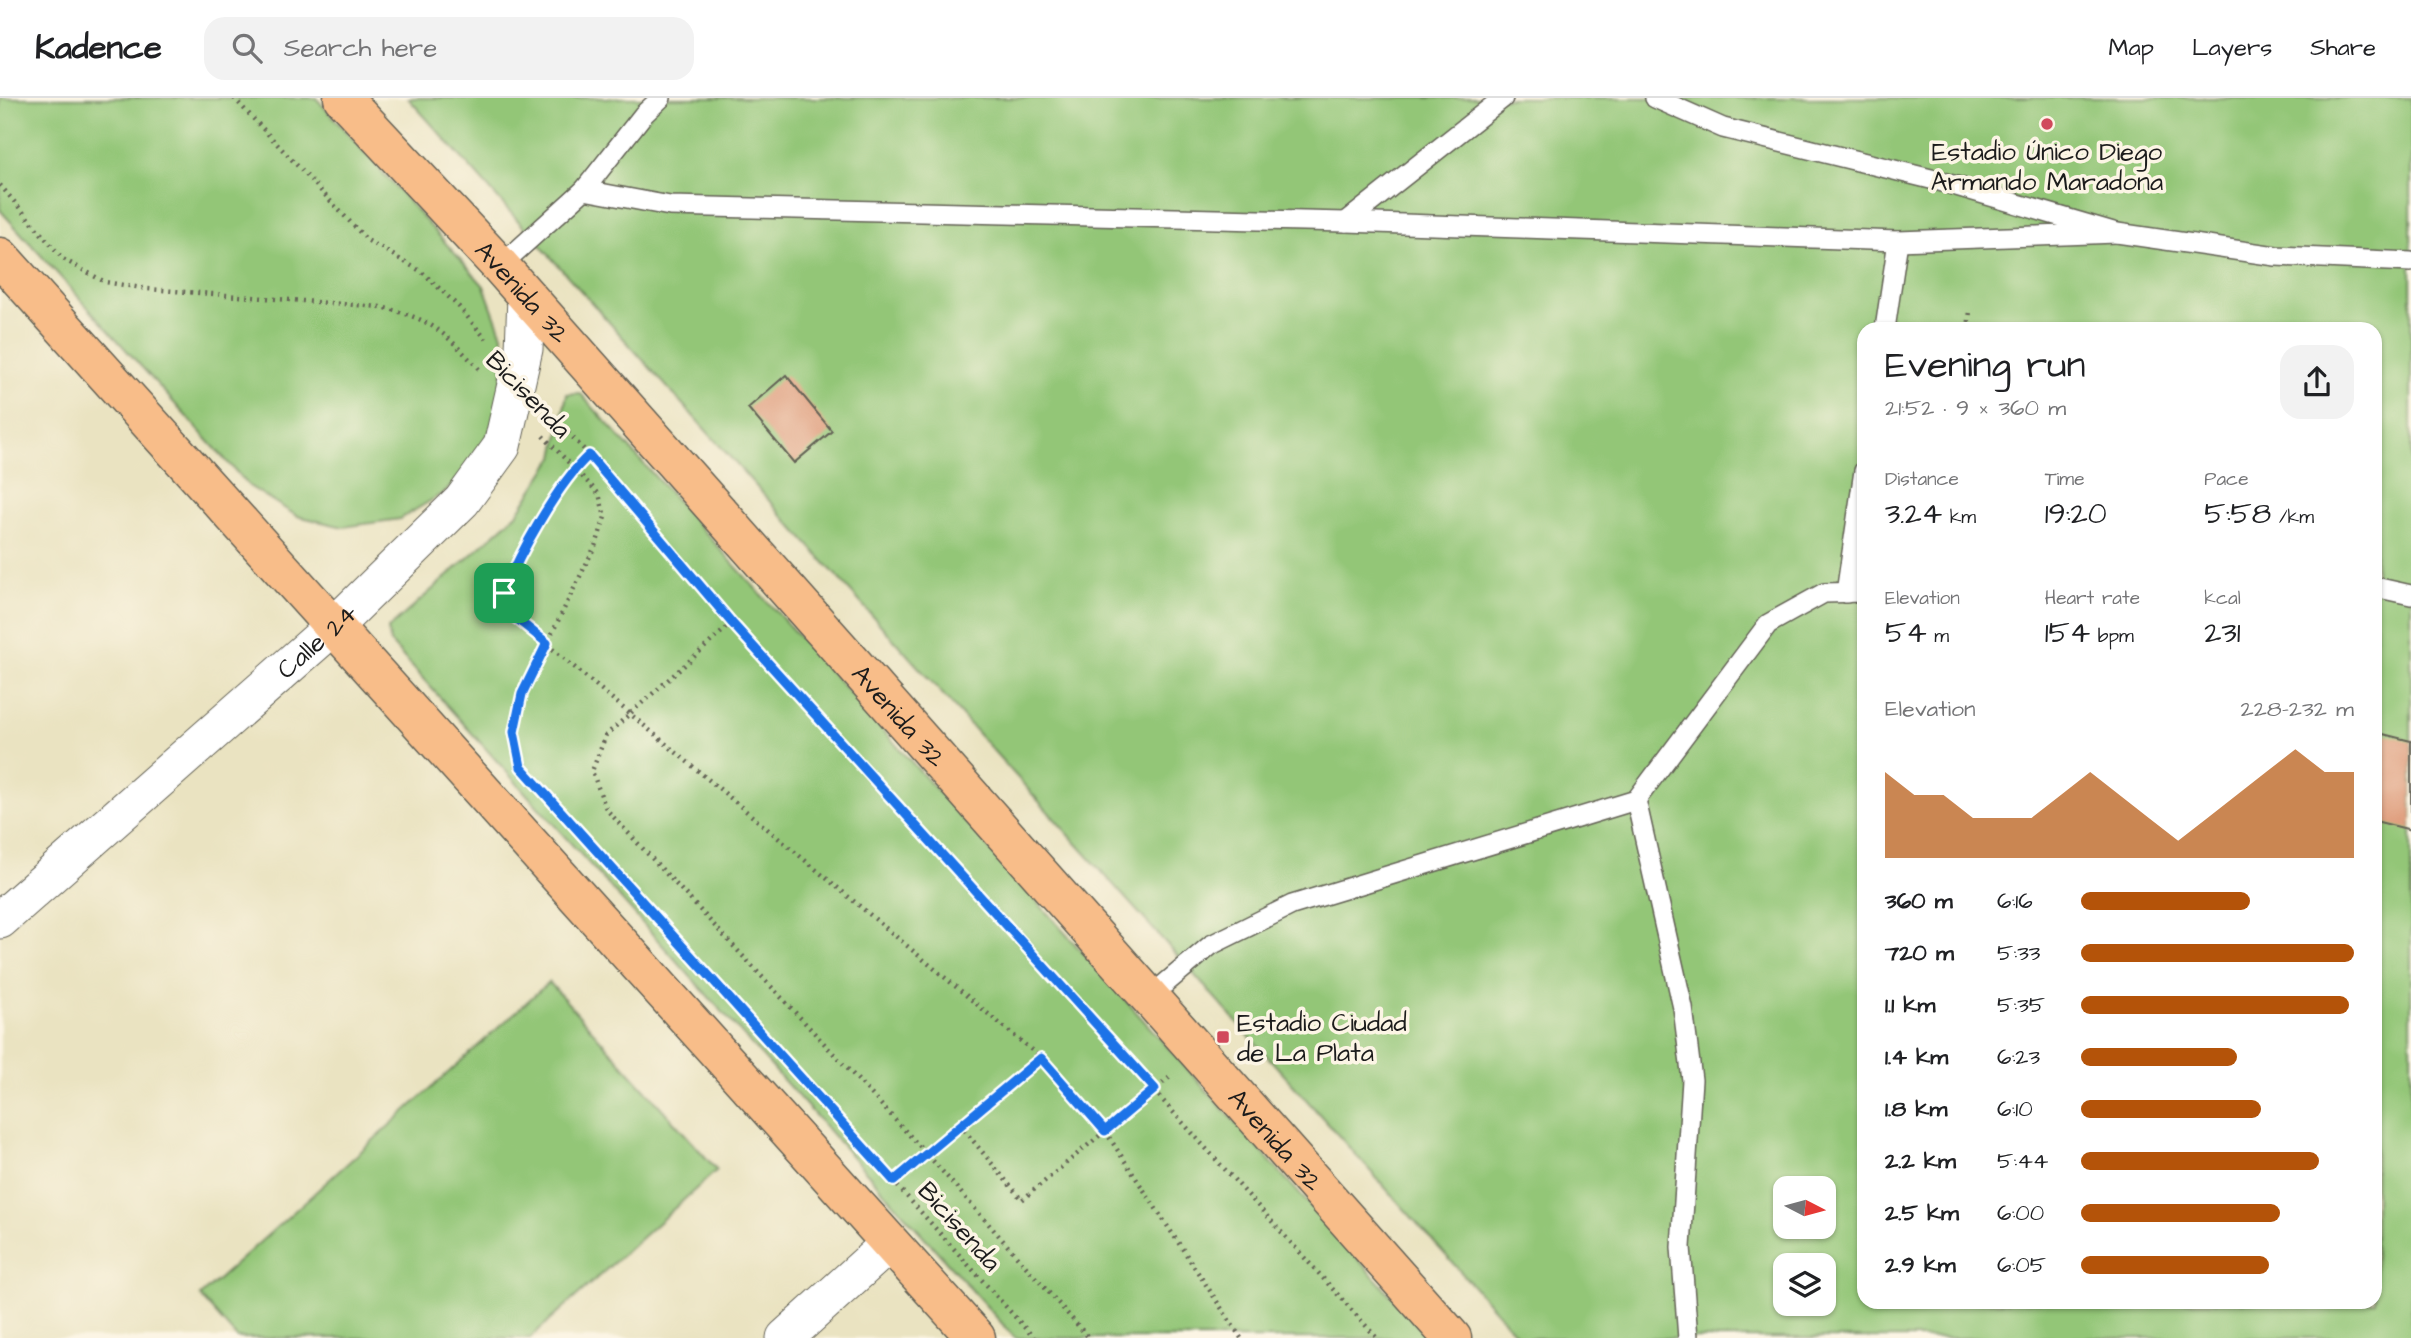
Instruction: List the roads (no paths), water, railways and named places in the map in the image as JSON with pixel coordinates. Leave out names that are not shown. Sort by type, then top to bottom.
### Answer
[{"type":"highway","name":"Avenida 32","points":[[343,98],[500,266],[1452,1338]]},
{"type":"highway","points":[[0,257],[976,1338]]},
{"type":"street","name":"Calle 24","points":[[0,920],[334,626],[462,501],[502,446],[524,349],[526,296]]},
{"type":"street","points":[[785,1338],[890,1243]]},
{"type":"lane","points":[[500,266],[584,190],[643,115],[661,98]]},
{"type":"lane","points":[[1346,222],[1503,98]]},
{"type":"lane","points":[[1655,98],[1723,128],[1939,181],[2117,233],[2276,257],[2411,262]]},
{"type":"lane","points":[[584,190],[670,206],[1346,222],[1898,241],[2117,233]]},
{"type":"lane","points":[[1886,322],[1898,241]]},
{"type":"lane","points":[[1148,998],[1211,945],[1292,905],[1636,800],[1768,624],[1824,593],[1855,592],[1857,565]]},
{"type":"lane","points":[[2382,589],[2411,595]]},
{"type":"lane","points":[[1636,800],[1683,1008],[1692,1080],[1681,1247],[1688,1338]]},
{"type":"place","name":"Estadio Único Diego Armando Maradona","points":[[2047,124]]},
{"type":"place","name":"Estadio Ciudad de La Plata","points":[[1223,1037]]}]
